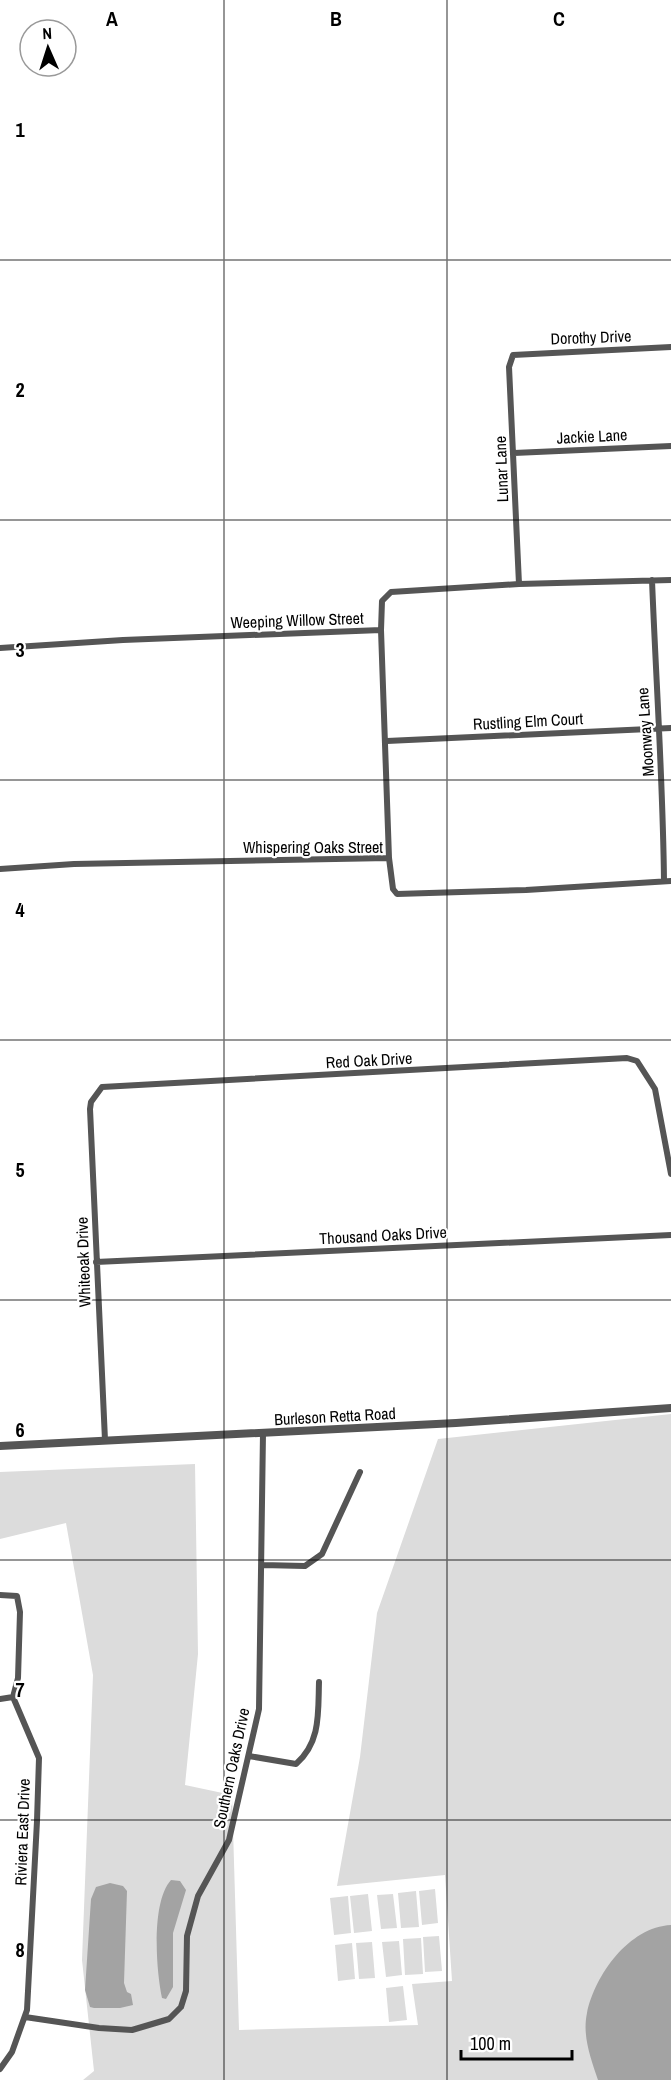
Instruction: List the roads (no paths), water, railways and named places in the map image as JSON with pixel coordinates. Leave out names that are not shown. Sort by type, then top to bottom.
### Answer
[{"type":"street","name":"Dorothy Drive","points":[[513,355],[671,347]]},
{"type":"street","name":"Lunar Lane","points":[[513,355],[509,367],[519,584]]},
{"type":"street","name":"Jackie Lane","points":[[514,453],[671,446]]},
{"type":"street","name":"Moonway Lane","points":[[652,580],[657,728],[668,881]]},
{"type":"street","name":"Weeping Willow Street","points":[[0,648],[123,640],[381,630],[382,601],[391,592],[519,584],[671,580]]},
{"type":"street","points":[[381,630],[387,741],[389,858]]},
{"type":"street","name":"Rustling Elm Court","points":[[387,741],[671,728]]},
{"type":"street","name":"Whispering Oaks Street","points":[[0,869],[74,864],[389,858],[393,889],[398,894],[405,895],[668,881]]},
{"type":"street","name":"Red Oak Drive","points":[[102,1087],[627,1058],[637,1061],[655,1089],[671,1174]]},
{"type":"street","name":"Whiteoak Drive","points":[[102,1087],[91,1102],[90,1110],[105,1440]]},
{"type":"street","name":"Thousand Oaks Drive","points":[[96,1262],[671,1235]]},
{"type":"street","name":"Burleson Retta Road","points":[[0,1446],[263,1433],[671,1408]]},
{"type":"street","name":"Southern Oaks Drive","points":[[25,2017],[99,2028],[132,2030],[169,2019],[181,2007],[186,1991],[187,1936],[198,1896],[230,1840],[259,1709],[263,1433]]},
{"type":"street","points":[[262,1565],[304,1566],[322,1554],[360,1472]]},
{"type":"street","points":[[0,1595],[17,1596],[20,1612],[18,1678],[13,1696],[0,1699]]},
{"type":"street","points":[[249,1756],[296,1764],[307,1754],[315,1740],[319,1682]]},
{"type":"street","name":"Riviera East Drive","points":[[0,2069],[12,2052],[25,2017],[39,1758],[13,1696]]}]
